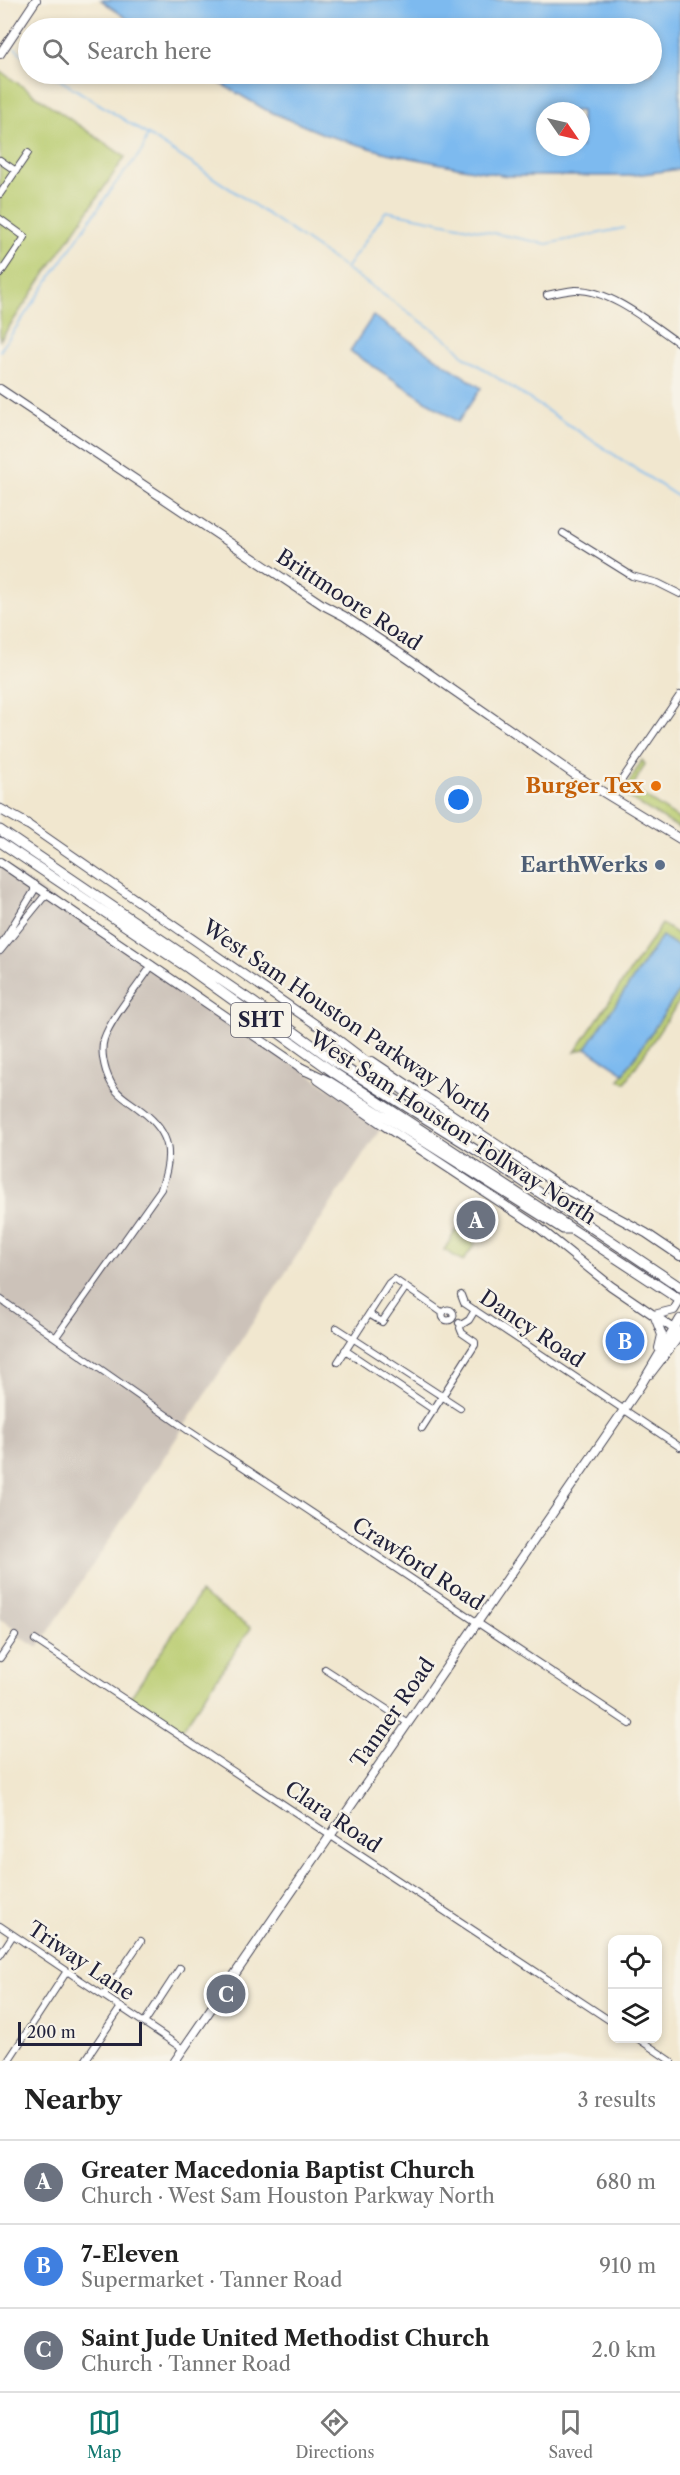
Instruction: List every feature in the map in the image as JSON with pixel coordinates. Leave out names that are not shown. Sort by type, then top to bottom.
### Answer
[{"type":"highway","points":[[0,807],[27,824]]},
{"type":"highway","name":"West Sam Houston Tollway North","points":[[0,830],[253,1002],[337,1063],[479,1152],[680,1287]]},
{"type":"highway","name":"West Sam Houston Tollway North","points":[[0,842],[188,968],[336,1074],[677,1298]]},
{"type":"highway","points":[[330,1034],[478,1147],[479,1152]]},
{"type":"highway","points":[[301,1068],[328,1081],[562,1229],[573,1229]]},
{"type":"main road","points":[[24,18],[36,0]]},
{"type":"main road","points":[[0,55],[18,28]]},
{"type":"main road","name":"Brittmoore Road","points":[[0,389],[323,605],[364,629],[528,743],[610,797],[680,839]]},
{"type":"main road","name":"West Sam Houston Parkway North","points":[[27,824],[330,1034],[558,1185],[638,1228],[680,1256]]},
{"type":"main road","points":[[0,862],[383,1125],[531,1222],[611,1286],[678,1332]]},
{"type":"main road","points":[[654,1315],[674,1310],[677,1298]]},
{"type":"main road","points":[[654,1315],[662,1335],[656,1362]]},
{"type":"main road","name":"Tanner Road","points":[[175,2061],[678,1332],[680,1319]]},
{"type":"main road","points":[[656,1362],[680,1346]]},
{"type":"street","points":[[0,194],[28,153]]},
{"type":"street","points":[[0,160],[16,171]]},
{"type":"street","points":[[0,219],[25,237],[0,274]]},
{"type":"street","points":[[547,295],[577,290],[600,294],[622,305],[680,344]]},
{"type":"street","points":[[563,533],[632,576],[658,583],[680,594]]},
{"type":"street","points":[[610,797],[680,695]]},
{"type":"street","points":[[0,946],[34,891],[34,884]]},
{"type":"street","points":[[0,951],[43,898],[50,895]]},
{"type":"street","points":[[56,1337],[161,1189],[169,1166],[168,1145],[158,1126],[117,1093],[109,1080],[102,1060],[104,1039],[152,965]]},
{"type":"street","points":[[338,1362],[389,1283],[394,1279],[443,1313],[443,1318],[446,1320],[453,1318],[461,1324]]},
{"type":"street","points":[[369,1314],[382,1322],[406,1287]]},
{"type":"street","name":"Dancy Road","points":[[461,1294],[464,1303],[680,1447]]},
{"type":"street","name":"Crawford Road","points":[[0,1299],[189,1431],[630,1724]]},
{"type":"street","points":[[461,1324],[469,1320],[475,1310]]},
{"type":"street","points":[[422,1428],[475,1345],[476,1342],[462,1333],[461,1324]]},
{"type":"street","points":[[337,1328],[460,1408]]},
{"type":"street","points":[[345,1350],[434,1410]]},
{"type":"street","points":[[1,1654],[15,1636]]},
{"type":"street","name":"Clara Road","points":[[35,1640],[608,2019]]},
{"type":"street","points":[[325,1670],[408,1723]]},
{"type":"street","name":"Triway Lane","points":[[0,1926],[183,2049]]},
{"type":"street","points":[[0,1955],[13,1935]]},
{"type":"street","points":[[104,1995],[141,1941]]},
{"type":"street","name":"Triway Lane","points":[[144,2023],[180,1968]]},
{"type":"street","points":[[8,2061],[67,1971]]},
{"type":"street","points":[[85,2061],[121,2007]]},
{"type":"street","points":[[644,2043],[671,2061]]},
{"type":"shaded area","points":[[0,862],[383,1125],[38,1648],[12,1632],[14,1628],[0,1619]]},
{"type":"green space","points":[[0,71],[125,157],[0,340]]},
{"type":"green space","points":[[642,760],[645,764],[632,788],[680,820],[680,829],[626,796],[625,789]]},
{"type":"green space","points":[[662,924],[680,936],[680,948],[662,936],[587,1048],[575,1052]]},
{"type":"green space","points":[[680,990],[680,1000],[625,1083],[619,1080]]},
{"type":"green space","points":[[456,1230],[475,1244],[463,1261],[444,1250]]},
{"type":"green space","points":[[200,1593],[251,1628],[181,1731],[130,1698]]},
{"type":"water","points":[[101,0],[680,0],[680,169],[627,176],[507,176],[387,153],[326,135],[266,110],[221,84],[662,84],[662,18],[126,18]]},
{"type":"water","points":[[373,316],[481,388],[458,422],[350,351]]},
{"type":"water","points":[[662,936],[680,948],[680,990],[624,1073],[586,1048]]},
{"type":"waterway","points":[[15,48],[18,51]]},
{"type":"waterway","points":[[66,84],[254,205],[453,344],[464,356],[680,498]]},
{"type":"waterway","points":[[0,351],[115,184],[142,151],[148,134]]},
{"type":"waterway","points":[[347,267],[386,211],[547,244],[624,228]]},
{"type":"place","name":"Burger Tex","points":[[656,786]]},
{"type":"place","name":"EarthWerks","points":[[660,865]]},
{"type":"place","name":"Greater Macedonia Baptist Church","points":[[476,1220]]},
{"type":"place","name":"7-Eleven","points":[[625,1341]]},
{"type":"place","name":"Saint Jude United Methodist Church","points":[[226,1994]]}]
